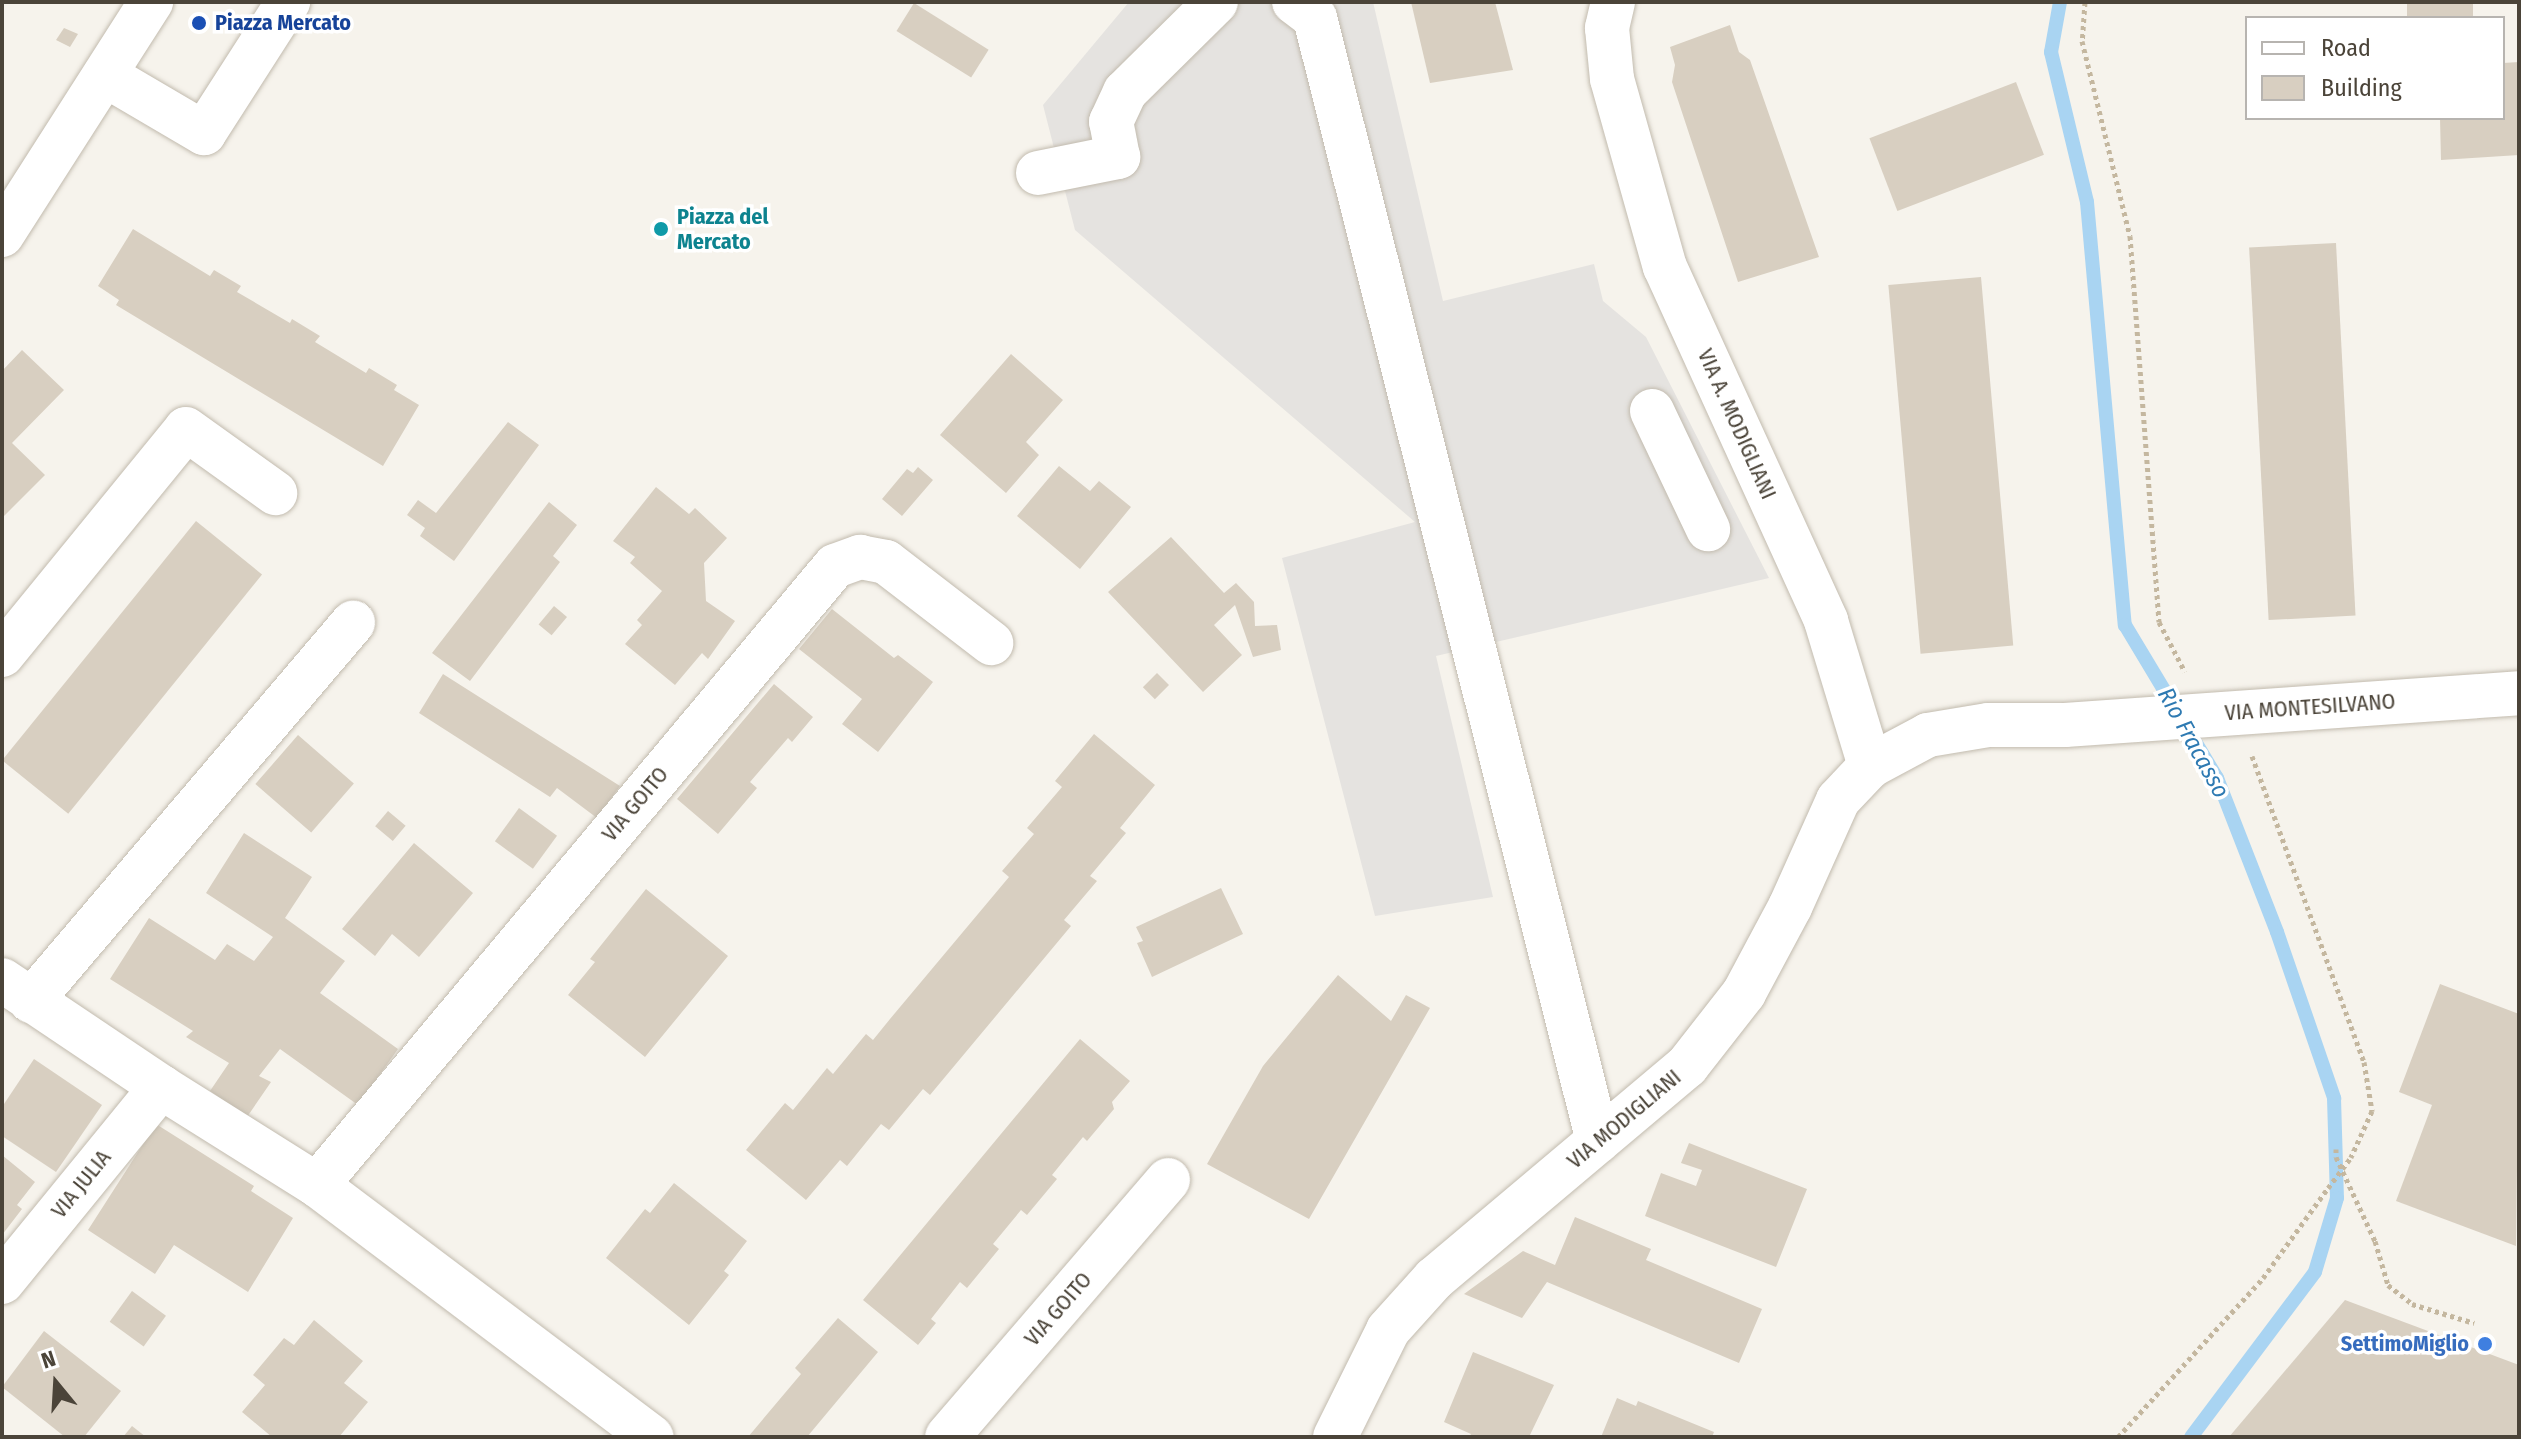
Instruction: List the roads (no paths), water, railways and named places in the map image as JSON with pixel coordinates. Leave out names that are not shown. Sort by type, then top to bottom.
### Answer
[{"type":"street","points":[[2,235],[151,2]]},
{"type":"street","points":[[105,75],[204,133],[288,2]]},
{"type":"street","points":[[1038,173],[1118,157],[1111,122],[1125,92],[1216,2]]},
{"type":"street","points":[[1294,2],[1315,18],[1598,1141]]},
{"type":"street","name":"VIA A. MODIGLIANI","points":[[1613,2],[1607,28],[1612,79],[1665,267],[1826,621],[1870,766]]},
{"type":"street","points":[[1652,411],[1708,529]]},
{"type":"street","points":[[2,655],[186,429],[275,493]]},
{"type":"street","name":"VIA GOITO","points":[[317,1185],[835,566],[860,557],[886,562],[991,643]]},
{"type":"street","points":[[353,622],[17,991],[161,1087],[317,1185],[652,1437]]},
{"type":"street","name":"VIA MONTESILVANO","points":[[1870,766],[1928,735],[1988,725],[2137,719],[2519,693]]},
{"type":"street","name":"VIA MODIGLIANI","points":[[1335,1437],[1388,1330],[1434,1279],[1687,1066],[1744,993],[1790,907],[1838,800],[1870,766]]},
{"type":"street","name":"VIA JULIA","points":[[2,1282],[161,1087]]},
{"type":"street","name":"VIA GOITO","points":[[947,1437],[1168,1180]]},
{"type":"waterway","name":"Rio Fracasso","points":[[2060,2],[2051,52],[2087,202],[2125,625],[2217,778],[2277,932],[2334,1098],[2337,1198],[2315,1272],[2191,1437]]},
{"type":"place","name":"Piazza Mercato","points":[[199,23]]},
{"type":"place","name":"Piazza del Mercato","points":[[661,229]]},
{"type":"place","name":"SettimoMiglio","points":[[2485,1344]]}]
